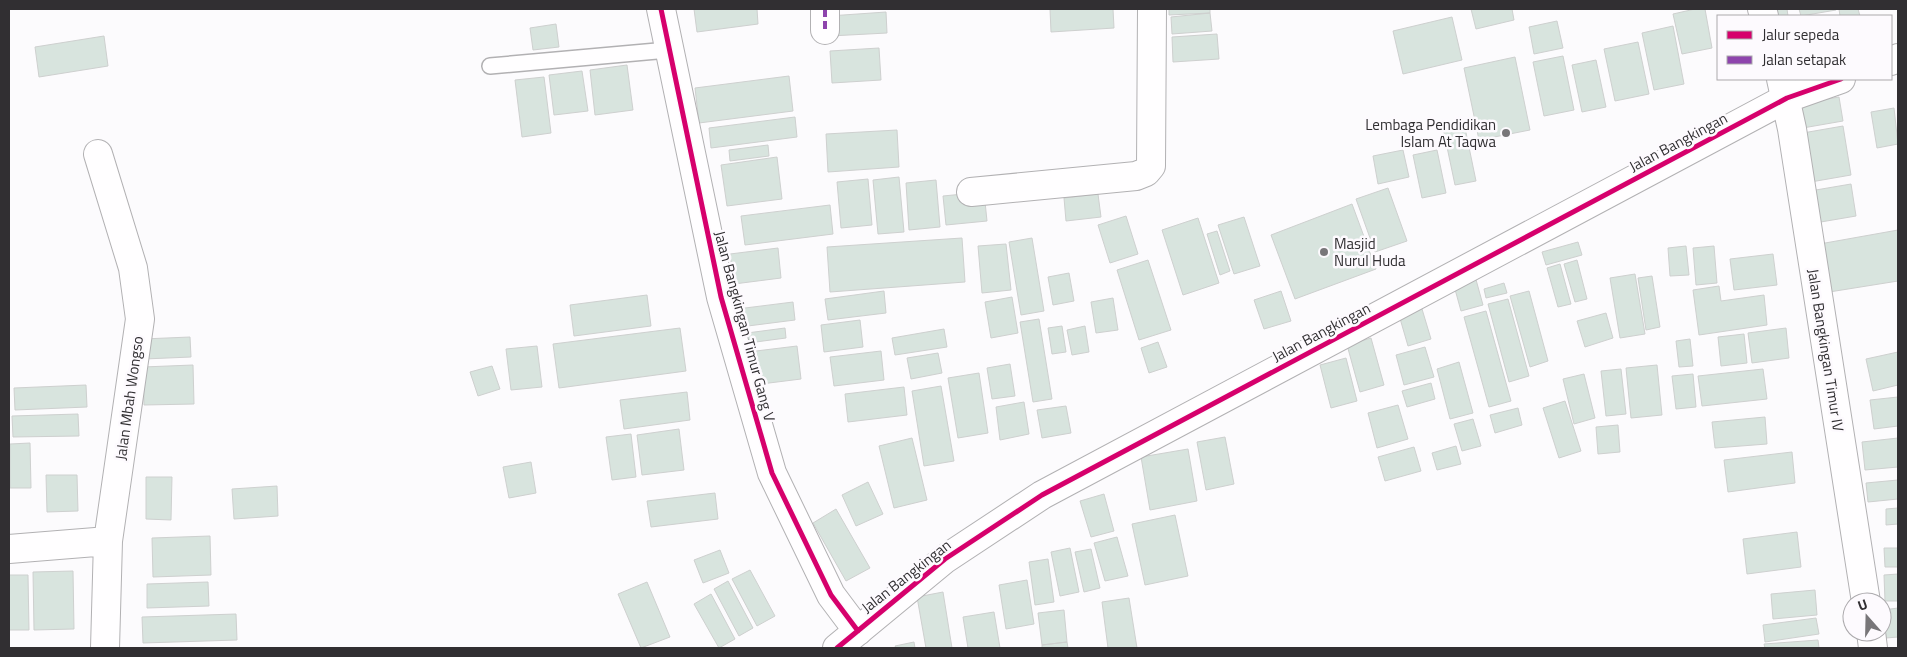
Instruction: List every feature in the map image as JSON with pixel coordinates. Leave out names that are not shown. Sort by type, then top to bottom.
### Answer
[{"type":"street","name":"Jalan Bangkingan Timur Gang V","points":[[660,9],[721,297],[772,474],[831,595],[858,631]]},
{"type":"street","points":[[971,192],[1136,176],[1146,172],[1151,166],[1152,9]]},
{"type":"street","name":"Jalan Bangkingan","points":[[837,648],[945,559],[1042,495],[1784,88],[1835,80]]},
{"type":"street","name":"Jalan Bangkingan Timur IV","points":[[1784,88],[1864,592]]},
{"type":"street","name":"Jalan Mbah Wongso","points":[[98,154],[133,268],[140,319],[108,541],[105,648]]},
{"type":"street","points":[[9,549],[108,541]]},
{"type":"lane","points":[[490,66],[668,50]]},
{"type":"building","points":[[694,9],[757,9],[758,24],[697,32]]},
{"type":"building","points":[[1050,9],[1113,9],[1114,28],[1051,32]]},
{"type":"building","points":[[1169,9],[1210,9],[1210,13],[1169,15]]},
{"type":"building","points":[[1471,9],[1512,9],[1514,20],[1476,29]]},
{"type":"building","points":[[1695,9],[1705,9],[1712,48],[1682,54],[1673,14]]},
{"type":"building","points":[[1766,9],[1787,9],[1788,15],[1767,15]]},
{"type":"building","points":[[1799,9],[1836,9],[1807,15],[1801,15]]},
{"type":"building","points":[[1839,9],[1858,9],[1860,15],[1840,15]]},
{"type":"building","points":[[886,12],[887,33],[830,36],[829,16]]},
{"type":"building","points":[[1210,13],[1212,31],[1172,34],[1171,17]]},
{"type":"building","points":[[1452,17],[1462,60],[1403,74],[1393,31]]},
{"type":"building","points":[[1557,21],[1563,48],[1534,54],[1529,27]]},
{"type":"building","points":[[556,24],[559,47],[533,50],[530,28]]},
{"type":"building","points":[[1673,26],[1684,84],[1654,90],[1642,33]]},
{"type":"building","points":[[1217,34],[1219,59],[1173,62],[1172,37]]},
{"type":"building","points":[[104,36],[108,66],[39,77],[35,47]]},
{"type":"building","points":[[1638,42],[1649,94],[1615,101],[1604,49]]},
{"type":"building","points":[[879,48],[881,80],[832,83],[830,51]]},
{"type":"building","points":[[1563,56],[1574,110],[1544,116],[1533,62]]},
{"type":"building","points":[[1515,57],[1530,130],[1479,140],[1464,68]]},
{"type":"building","points":[[1596,60],[1606,107],[1582,112],[1572,65]]},
{"type":"building","points":[[627,65],[633,110],[595,115],[590,70]]},
{"type":"building","points":[[582,71],[588,111],[554,115],[549,75]]},
{"type":"building","points":[[789,76],[793,111],[699,123],[695,88]]},
{"type":"building","points":[[544,77],[551,133],[522,137],[515,80]]},
{"type":"building","points":[[1839,97],[1843,121],[1797,129],[1793,105]]},
{"type":"building","points":[[1894,108],[1898,144],[1877,148],[1871,112]]},
{"type":"building","points":[[795,117],[797,137],[711,148],[709,128]]},
{"type":"building","points":[[1464,123],[1476,181],[1455,185],[1443,128]]},
{"type":"building","points":[[1843,126],[1851,175],[1805,183],[1797,134]]},
{"type":"building","points":[[897,130],[899,167],[828,172],[826,134]]},
{"type":"building","points":[[768,145],[769,156],[730,161],[729,150]]},
{"type":"building","points":[[1403,150],[1409,177],[1378,184],[1373,156]]},
{"type":"building","points":[[1437,150],[1446,193],[1422,198],[1413,155]]},
{"type":"building","points":[[777,157],[782,199],[727,206],[721,165]]},
{"type":"building","points":[[899,177],[904,232],[878,234],[873,180]]},
{"type":"building","points":[[868,179],[872,225],[841,228],[837,182]]},
{"type":"building","points":[[936,180],[940,227],[909,230],[906,183]]},
{"type":"building","points":[[1851,184],[1856,216],[1809,224],[1804,192]]},
{"type":"building","points":[[1388,188],[1407,241],[1375,252],[1356,199]]},
{"type":"building","points":[[984,192],[987,221],[946,225],[943,196]]},
{"type":"building","points":[[1098,194],[1101,217],[1066,221],[1064,198]]},
{"type":"building","name":"Masjid Nurul Huda","points":[[1352,204],[1376,269],[1295,299],[1271,235]]},
{"type":"building","points":[[830,205],[833,234],[745,245],[741,216]]},
{"type":"building","points":[[1126,216],[1138,254],[1110,263],[1098,225]]},
{"type":"building","points":[[1244,217],[1260,266],[1234,274],[1218,225]]},
{"type":"building","points":[[1198,218],[1219,283],[1183,295],[1162,230]]},
{"type":"building","points":[[1898,230],[1898,281],[1823,293],[1814,245]]},
{"type":"building","points":[[1217,231],[1230,271],[1220,275],[1207,234]]},
{"type":"building","points":[[962,238],[965,282],[830,292],[827,247]]},
{"type":"building","points":[[1032,238],[1044,311],[1021,315],[1009,242]]},
{"type":"building","points":[[1578,242],[1582,255],[1546,265],[1542,252]]},
{"type":"building","points":[[1006,244],[1011,290],[982,293],[978,246]]},
{"type":"building","points":[[1686,246],[1689,275],[1670,276],[1668,248]]},
{"type":"building","points":[[1714,246],[1717,283],[1696,285],[1693,248]]},
{"type":"building","points":[[778,248],[781,278],[734,284],[730,254]]},
{"type":"building","points":[[1773,254],[1777,285],[1734,290],[1730,259]]},
{"type":"building","points":[[1148,260],[1171,330],[1139,340],[1117,270]]},
{"type":"building","points":[[1577,260],[1587,299],[1575,302],[1564,264]]},
{"type":"building","points":[[1560,264],[1571,304],[1558,307],[1547,268]]},
{"type":"building","points":[[1069,273],[1074,301],[1053,305],[1048,277]]},
{"type":"building","points":[[1635,274],[1645,334],[1620,338],[1610,278]]},
{"type":"building","points":[[1475,276],[1483,305],[1461,311],[1453,282]]},
{"type":"building","points":[[1652,276],[1660,327],[1646,330],[1638,278]]},
{"type":"building","points":[[1504,283],[1507,293],[1486,298],[1484,289]]},
{"type":"building","points":[[1719,286],[1721,301],[1764,295],[1767,325],[1699,335],[1693,290]]},
{"type":"building","points":[[884,291],[886,313],[828,320],[825,299]]},
{"type":"building","points":[[1281,291],[1291,321],[1264,329],[1254,300]]},
{"type":"building","points":[[1529,291],[1548,361],[1530,367],[1510,296]]},
{"type":"building","points":[[647,295],[651,326],[574,336],[570,305]]},
{"type":"building","points":[[1012,297],[1018,333],[991,338],[985,302]]},
{"type":"building","points":[[1113,298],[1118,330],[1096,333],[1091,302]]},
{"type":"building","points":[[1508,299],[1529,376],[1509,382],[1488,304]]},
{"type":"building","points":[[793,302],[795,320],[740,327],[737,309]]},
{"type":"building","points":[[1422,309],[1431,339],[1408,346],[1399,315]]},
{"type":"building","points":[[1486,311],[1511,401],[1489,407],[1464,317]]},
{"type":"building","points":[[1606,313],[1613,338],[1585,347],[1577,321]]},
{"type":"building","points":[[1039,319],[1052,399],[1033,402],[1020,322]]},
{"type":"building","points":[[860,320],[863,347],[824,352],[821,325]]},
{"type":"building","points":[[1062,326],[1066,352],[1052,354],[1048,328]]},
{"type":"building","points":[[1085,326],[1089,352],[1072,355],[1067,330]]},
{"type":"building","points":[[680,328],[686,371],[559,388],[553,344]]},
{"type":"building","points":[[785,328],[786,338],[748,343],[747,333]]},
{"type":"building","points":[[1786,328],[1789,358],[1752,363],[1748,333]]},
{"type":"building","points":[[944,329],[947,347],[895,355],[892,338]]},
{"type":"building","points":[[1744,334],[1747,363],[1721,366],[1718,337]]},
{"type":"building","points":[[190,337],[191,357],[144,359],[143,339]]},
{"type":"building","points":[[1371,338],[1384,385],[1360,392],[1347,345]]},
{"type":"building","points":[[1690,339],[1693,366],[1679,367],[1676,341]]},
{"type":"building","points":[[1158,342],[1167,367],[1149,373],[1141,348]]},
{"type":"building","points":[[537,346],[542,387],[511,390],[506,349]]},
{"type":"building","points":[[797,346],[801,379],[761,384],[756,351]]},
{"type":"building","points":[[1425,347],[1434,377],[1404,385],[1396,355]]},
{"type":"building","points":[[881,351],[884,380],[834,386],[830,357]]},
{"type":"building","points":[[1898,352],[1898,385],[1873,391],[1866,359]]},
{"type":"building","points":[[938,353],[942,373],[911,379],[907,358]]},
{"type":"building","points":[[1346,358],[1357,401],[1331,408],[1320,365]]},
{"type":"building","points":[[1459,362],[1473,413],[1450,419],[1437,369]]},
{"type":"building","points":[[1010,364],[1015,396],[992,399],[987,368]]},
{"type":"building","points":[[193,365],[194,404],[144,405],[143,367]]},
{"type":"building","points":[[1657,365],[1662,415],[1631,418],[1626,368]]},
{"type":"building","points":[[492,366],[500,389],[478,396],[470,372]]},
{"type":"building","points":[[1621,369],[1626,414],[1606,416],[1601,371]]},
{"type":"building","points":[[1763,369],[1767,399],[1702,406],[1698,376]]},
{"type":"building","points":[[979,373],[988,433],[958,438],[948,378]]},
{"type":"building","points":[[1584,374],[1595,418],[1574,424],[1563,379]]},
{"type":"building","points":[[1693,374],[1696,407],[1676,409],[1672,376]]},
{"type":"building","points":[[1431,383],[1435,399],[1407,407],[1402,391]]},
{"type":"building","points":[[86,385],[87,407],[15,410],[14,388]]},
{"type":"building","points":[[941,386],[954,461],[924,466],[912,391]]},
{"type":"building","points":[[904,387],[907,415],[848,422],[845,394]]},
{"type":"building","points":[[687,392],[690,420],[624,429],[620,400]]},
{"type":"building","points":[[1898,397],[1898,426],[1874,429],[1870,400]]},
{"type":"building","points":[[1565,401],[1581,451],[1559,458],[1543,408]]},
{"type":"building","points":[[1024,402],[1029,434],[1000,440],[996,407]]},
{"type":"building","points":[[1398,405],[1408,439],[1377,448],[1368,413]]},
{"type":"building","points":[[1066,406],[1071,433],[1042,438],[1037,410]]},
{"type":"building","points":[[1518,408],[1522,425],[1495,433],[1490,415]]},
{"type":"building","points":[[78,414],[79,436],[13,437],[12,416]]},
{"type":"building","points":[[1765,417],[1767,444],[1715,448],[1712,422]]},
{"type":"building","points":[[1473,419],[1481,446],[1462,451],[1454,424]]},
{"type":"building","points":[[1618,425],[1620,452],[1598,454],[1596,427]]},
{"type":"building","points":[[679,429],[684,470],[642,475],[637,435]]},
{"type":"building","points":[[631,434],[636,477],[612,480],[606,437]]},
{"type":"building","points":[[1225,437],[1234,484],[1206,490],[1197,442]]},
{"type":"building","points":[[912,438],[927,500],[894,508],[879,446]]},
{"type":"building","points":[[1898,438],[1898,467],[1865,470],[1862,442]]},
{"type":"building","points":[[30,443],[31,488],[10,488],[10,444]]},
{"type":"building","points":[[1456,446],[1461,464],[1437,470],[1432,453]]},
{"type":"building","points":[[1414,447],[1421,471],[1385,481],[1378,457]]},
{"type":"building","points":[[1188,449],[1197,501],[1150,510],[1141,457]]},
{"type":"building","points":[[1792,452],[1795,483],[1728,492],[1724,460]]},
{"type":"building","points":[[531,462],[536,493],[509,498],[503,467]]},
{"type":"building","points":[[46,475],[77,475],[78,511],[47,512]]},
{"type":"building","points":[[146,477],[172,477],[171,520],[146,519]]},
{"type":"building","points":[[1898,480],[1898,499],[1868,502],[1866,483]]},
{"type":"building","points":[[868,482],[883,514],[856,526],[842,495]]},
{"type":"building","points":[[277,486],[278,516],[234,519],[232,489]]},
{"type":"building","points":[[715,493],[718,519],[651,527],[647,501]]},
{"type":"building","points":[[1104,494],[1114,531],[1091,537],[1080,501]]},
{"type":"building","points":[[1898,508],[1898,524],[1886,525],[1886,509]]},
{"type":"building","points":[[836,509],[870,568],[846,581],[813,523]]},
{"type":"building","points":[[1175,515],[1188,576],[1145,585],[1132,524]]},
{"type":"building","points":[[1797,532],[1801,567],[1747,574],[1743,539]]},
{"type":"building","points":[[210,536],[211,575],[153,577],[152,538]]},
{"type":"building","points":[[1117,537],[1128,576],[1105,581],[1094,543]]},
{"type":"building","points":[[1070,548],[1079,592],[1060,596],[1051,552]]},
{"type":"building","points":[[1884,548],[1898,548],[1898,567],[1885,567]]},
{"type":"building","points":[[1091,549],[1100,588],[1084,592],[1075,552]]},
{"type":"building","points":[[720,550],[729,573],[703,583],[694,560]]},
{"type":"building","points":[[1048,559],[1054,602],[1035,605],[1029,562]]},
{"type":"building","points":[[750,570],[775,616],[757,626],[732,579]]},
{"type":"building","points":[[73,571],[74,629],[34,630],[33,572]]},
{"type":"building","points":[[1898,574],[1898,601],[1892,601],[1892,592],[1885,592],[1884,575]]},
{"type":"building","points":[[9,575],[28,575],[29,630],[9,630]]},
{"type":"building","points":[[1027,580],[1034,624],[1006,629],[999,585]]},
{"type":"building","points":[[728,581],[753,628],[739,636],[714,589]]},
{"type":"building","points":[[208,582],[209,606],[147,608],[147,584]]},
{"type":"building","points":[[647,582],[670,637],[641,648],[618,594]]},
{"type":"building","points":[[1815,590],[1817,615],[1773,619],[1771,594]]},
{"type":"building","points":[[943,592],[952,648],[926,648],[917,597]]},
{"type":"building","points":[[711,594],[735,639],[719,648],[694,604]]},
{"type":"building","points":[[1129,598],[1137,648],[1108,648],[1102,602]]},
{"type":"building","points":[[1898,608],[1898,637],[1892,638],[1892,609]]},
{"type":"building","points":[[1064,610],[1067,642],[1042,645],[1038,613]]},
{"type":"building","points":[[994,612],[1000,648],[968,648],[963,617]]},
{"type":"building","points":[[236,614],[237,640],[143,643],[142,617]]},
{"type":"building","points":[[1816,618],[1819,634],[1765,642],[1763,625]]},
{"type":"building","points":[[1818,640],[1819,648],[1765,648],[1764,644]]},
{"type":"building","points":[[914,642],[915,648],[896,648],[895,646]]},
{"type":"building","points":[[1067,642],[1068,648],[1042,648],[1042,645]]},
{"type":"marked path","points":[[825,9],[825,30]]},
{"type":"cycle path","points":[[661,9],[721,297],[772,473],[831,595],[858,631]]},
{"type":"cycle path","points":[[837,648],[945,559],[1042,495],[1787,98],[1838,80]]},
{"type":"place","name":"Lembaga Pendidikan Islam At Taqwa","points":[[1506,133]]},
{"type":"place","name":"Masjid Nurul Huda","points":[[1324,252]]}]
